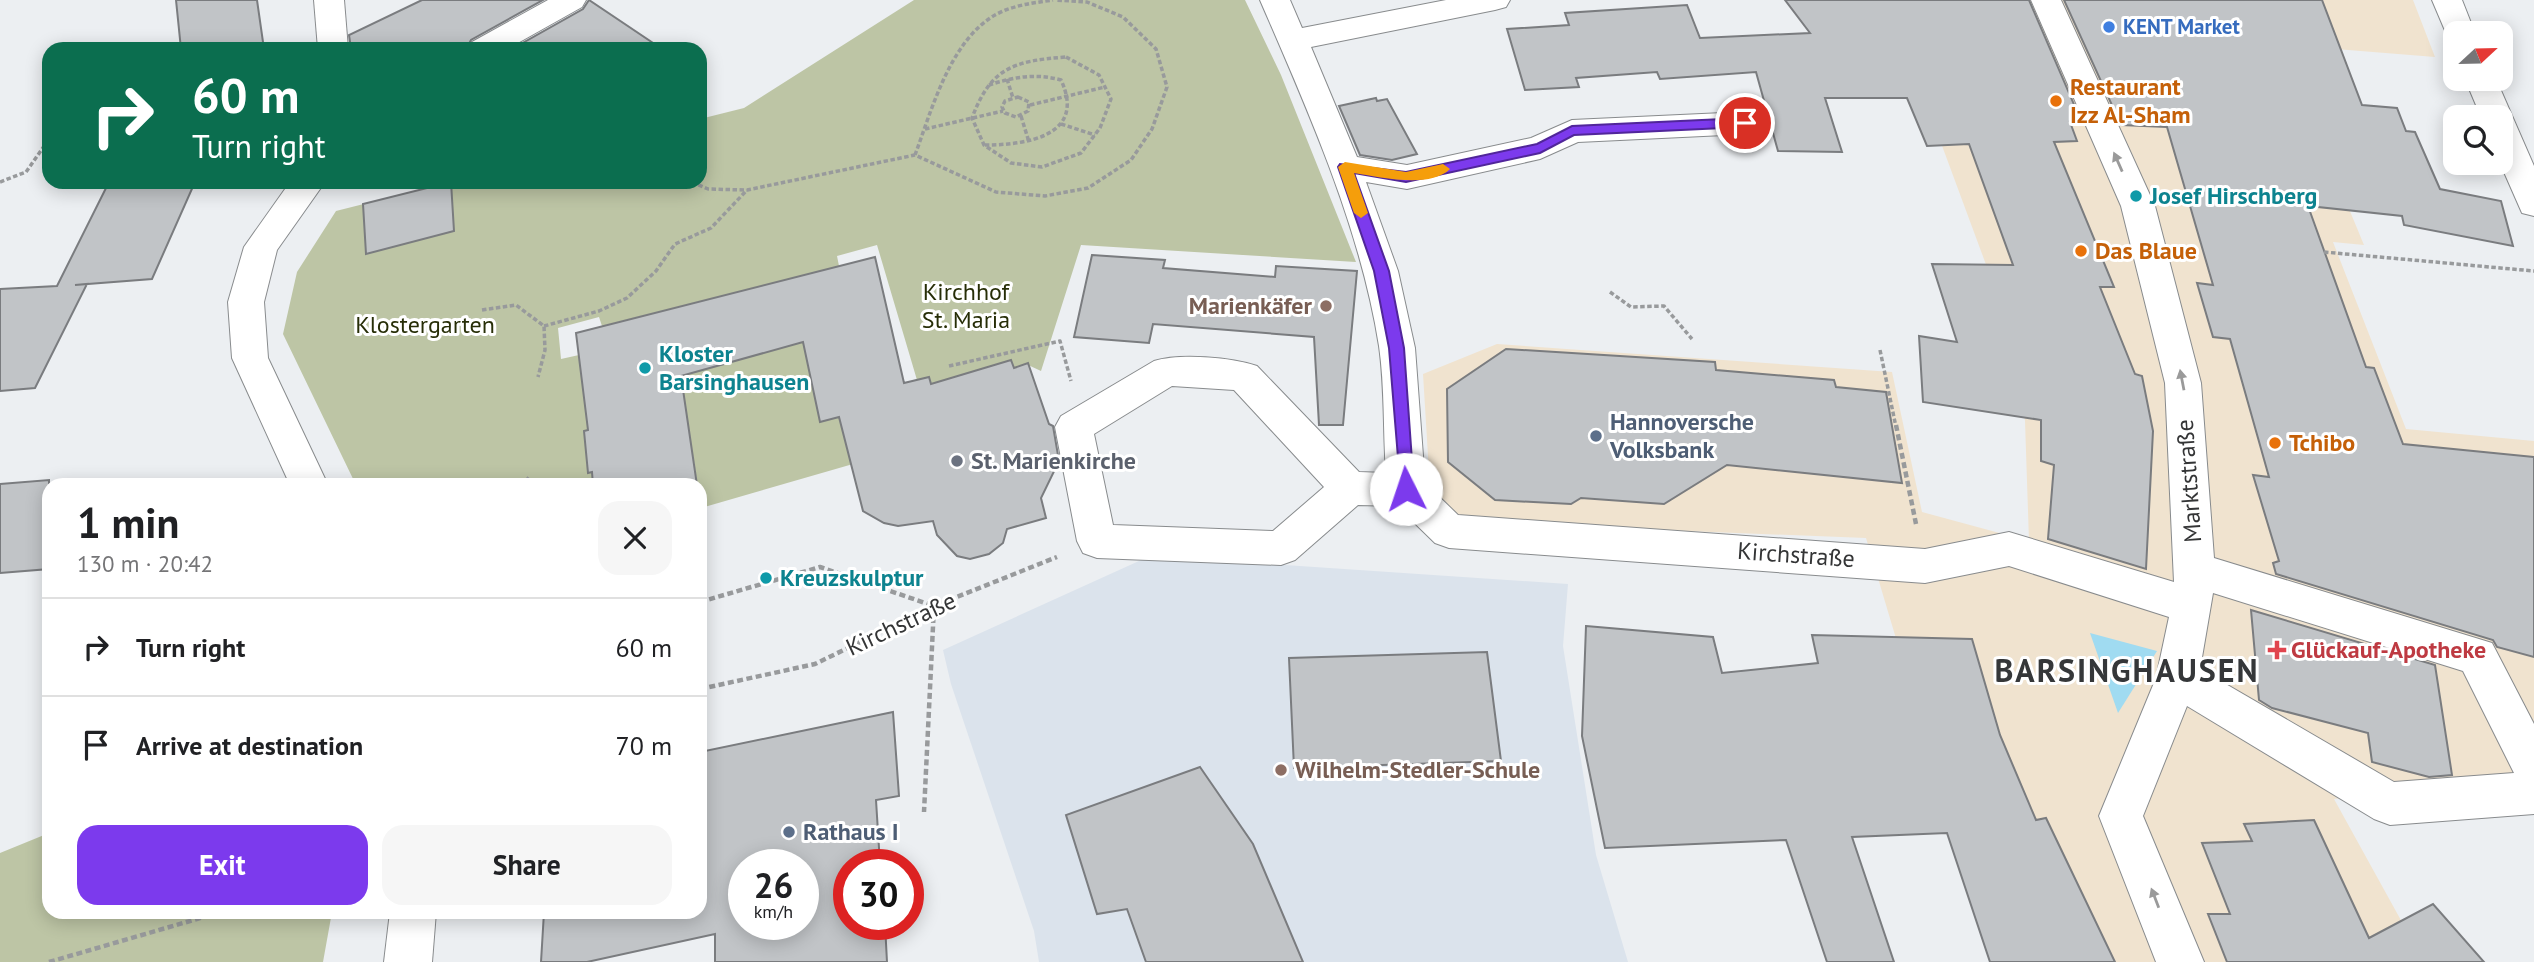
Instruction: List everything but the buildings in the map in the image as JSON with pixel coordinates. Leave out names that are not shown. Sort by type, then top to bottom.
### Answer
[{"type":"street","points":[[328,0],[332,42]]},
{"type":"street","points":[[496,42],[571,0]]},
{"type":"street","points":[[1275,0],[1345,167],[1381,271],[1396,348],[1406,489],[1350,488],[1281,548],[1097,541],[1074,427],[1167,371],[1244,376],[1350,488]]},
{"type":"street","points":[[1293,40],[1423,8],[1495,0]]},
{"type":"street","name":"Marktstraße","points":[[2046,0],[2138,206],[2183,383],[2194,588],[2177,678],[2121,816],[2180,962]]},
{"type":"street","points":[[2447,0],[2455,21]]},
{"type":"street","points":[[1345,167],[1406,177],[1540,148],[1572,131],[1745,123]]},
{"type":"street","points":[[2513,155],[2534,204]]},
{"type":"street","points":[[303,189],[261,247],[246,302],[250,358],[306,478]]},
{"type":"street","name":"Kirchstraße","points":[[1406,489],[1449,531],[1925,565],[2009,549],[2194,588],[2477,656],[2534,768]]},
{"type":"street","points":[[2177,678],[2390,804],[2534,793]]},
{"type":"street","points":[[408,962],[412,919]]},
{"type":"path","points":[[706,189],[747,190],[915,155],[996,192],[1045,196],[1088,188],[1130,160],[1153,129],[1167,87],[1156,49],[1123,17],[1087,2],[1054,0],[1025,3],[996,13],[970,34],[959,51],[915,155]]},
{"type":"path","points":[[1066,57],[1099,75],[1105,87],[1111,99],[1095,135],[1081,153],[1042,167],[1012,163],[984,145],[972,118],[986,86],[1007,69],[1041,59],[1066,57]]},
{"type":"path","points":[[984,145],[1029,142],[1061,124],[1070,107],[1070,95],[1061,80],[1043,74],[1007,79],[986,86]]},
{"type":"path","points":[[1007,79],[1013,98]]},
{"type":"path","points":[[924,130],[1003,111],[1012,117],[1021,116],[1030,105],[1105,87]]},
{"type":"path","points":[[1003,111],[1005,102],[1013,98],[1022,98],[1030,105]]},
{"type":"path","points":[[1021,116],[1029,142]]},
{"type":"path","points":[[1061,124],[1095,135]]},
{"type":"path","points":[[0,182],[26,172],[42,149]]},
{"type":"path","points":[[544,327],[599,311],[627,298],[656,271],[675,244],[711,228],[747,190]]},
{"type":"path","points":[[2324,252],[2534,271]]},
{"type":"path","points":[[1610,292],[1631,307],[1664,306],[1692,340]]},
{"type":"path","points":[[482,310],[516,305],[544,327],[545,350],[538,377]]},
{"type":"path","points":[[949,366],[1060,341],[1083,422]]},
{"type":"path","points":[[1880,350],[1925,565]]},
{"type":"path","name":"Kirchstraße","points":[[707,687],[815,664],[934,607],[1097,541]]},
{"type":"path","points":[[707,600],[820,567],[934,607],[924,812]]},
{"type":"path","points":[[49,962],[197,919]]},
{"type":"shaded area","points":[[1884,0],[2413,0],[2435,57],[2274,44],[2323,146],[2364,245],[2333,242],[2406,429],[2534,441],[2534,779],[2410,788],[2334,799],[2424,962],[2010,962],[1912,692],[1866,538],[1432,521],[1423,374],[1497,344],[1892,372],[1922,512],[2029,541],[2025,421],[2015,343],[1897,24]]},
{"type":"shaded area","name":"Wilhelm-Stedler-Schule","points":[[1150,556],[1568,584],[1563,646],[1596,855],[1628,962],[1039,962],[1034,931],[951,684],[943,650]]},
{"type":"green space","name":"Klostergarten","points":[[914,0],[1245,0],[1281,75],[1356,262],[1081,245],[1041,371],[1026,364],[1014,368],[1011,360],[1001,363],[1004,370],[933,390],[928,377],[917,380],[877,245],[837,256],[839,266],[602,326],[599,317],[558,328],[561,359],[579,355],[588,430],[584,432],[588,473],[592,472],[592,478],[353,478],[283,334],[297,272],[336,211],[423,189],[707,189],[707,117],[744,108]]},
{"type":"green space","points":[[803,342],[820,422],[846,415],[853,464],[707,506],[707,478],[696,478],[681,376]]},
{"type":"green space","points":[[42,836],[42,919],[331,919],[323,962],[0,962],[0,853]]},
{"type":"water","points":[[2090,633],[2157,651],[2118,713]]},
{"type":"slow traffic","points":[[1361,213],[1345,167],[1406,177],[1443,169]]},
{"type":"place","name":"KENT Market","points":[[2109,27]]},
{"type":"place","name":"Restaurant Izz Al-Sham","points":[[2056,101]]},
{"type":"place","name":"Josef Hirschberg","points":[[2136,196]]},
{"type":"place","name":"Das Blaue","points":[[2081,251]]},
{"type":"place","name":"Marienkäfer","points":[[1326,306]]},
{"type":"place","name":"Kloster Barsinghausen","points":[[645,368]]},
{"type":"place","name":"Hannoversche Volksbank","points":[[1596,436]]},
{"type":"place","name":"Tchibo","points":[[2275,443]]},
{"type":"place","name":"St. Marienkirche","points":[[957,461]]},
{"type":"place","name":"Kreuzskulptur","points":[[766,578]]},
{"type":"place","name":"Glückauf-Apotheke","points":[[2277,650]]},
{"type":"place","name":"Wilhelm-Stedler-Schule","points":[[1281,770]]},
{"type":"place","name":"Rathaus I","points":[[789,832]]},
{"type":"district","name":"BARSINGHAUSEN","points":[[2127,671]]},
{"type":"route","points":[[1406,489],[1396,348],[1381,271],[1345,167],[1406,177],[1540,148],[1572,131],[1745,123]]},
{"type":"park label","name":"Kirchhof St. Maria","points":[[966,306]]}]
